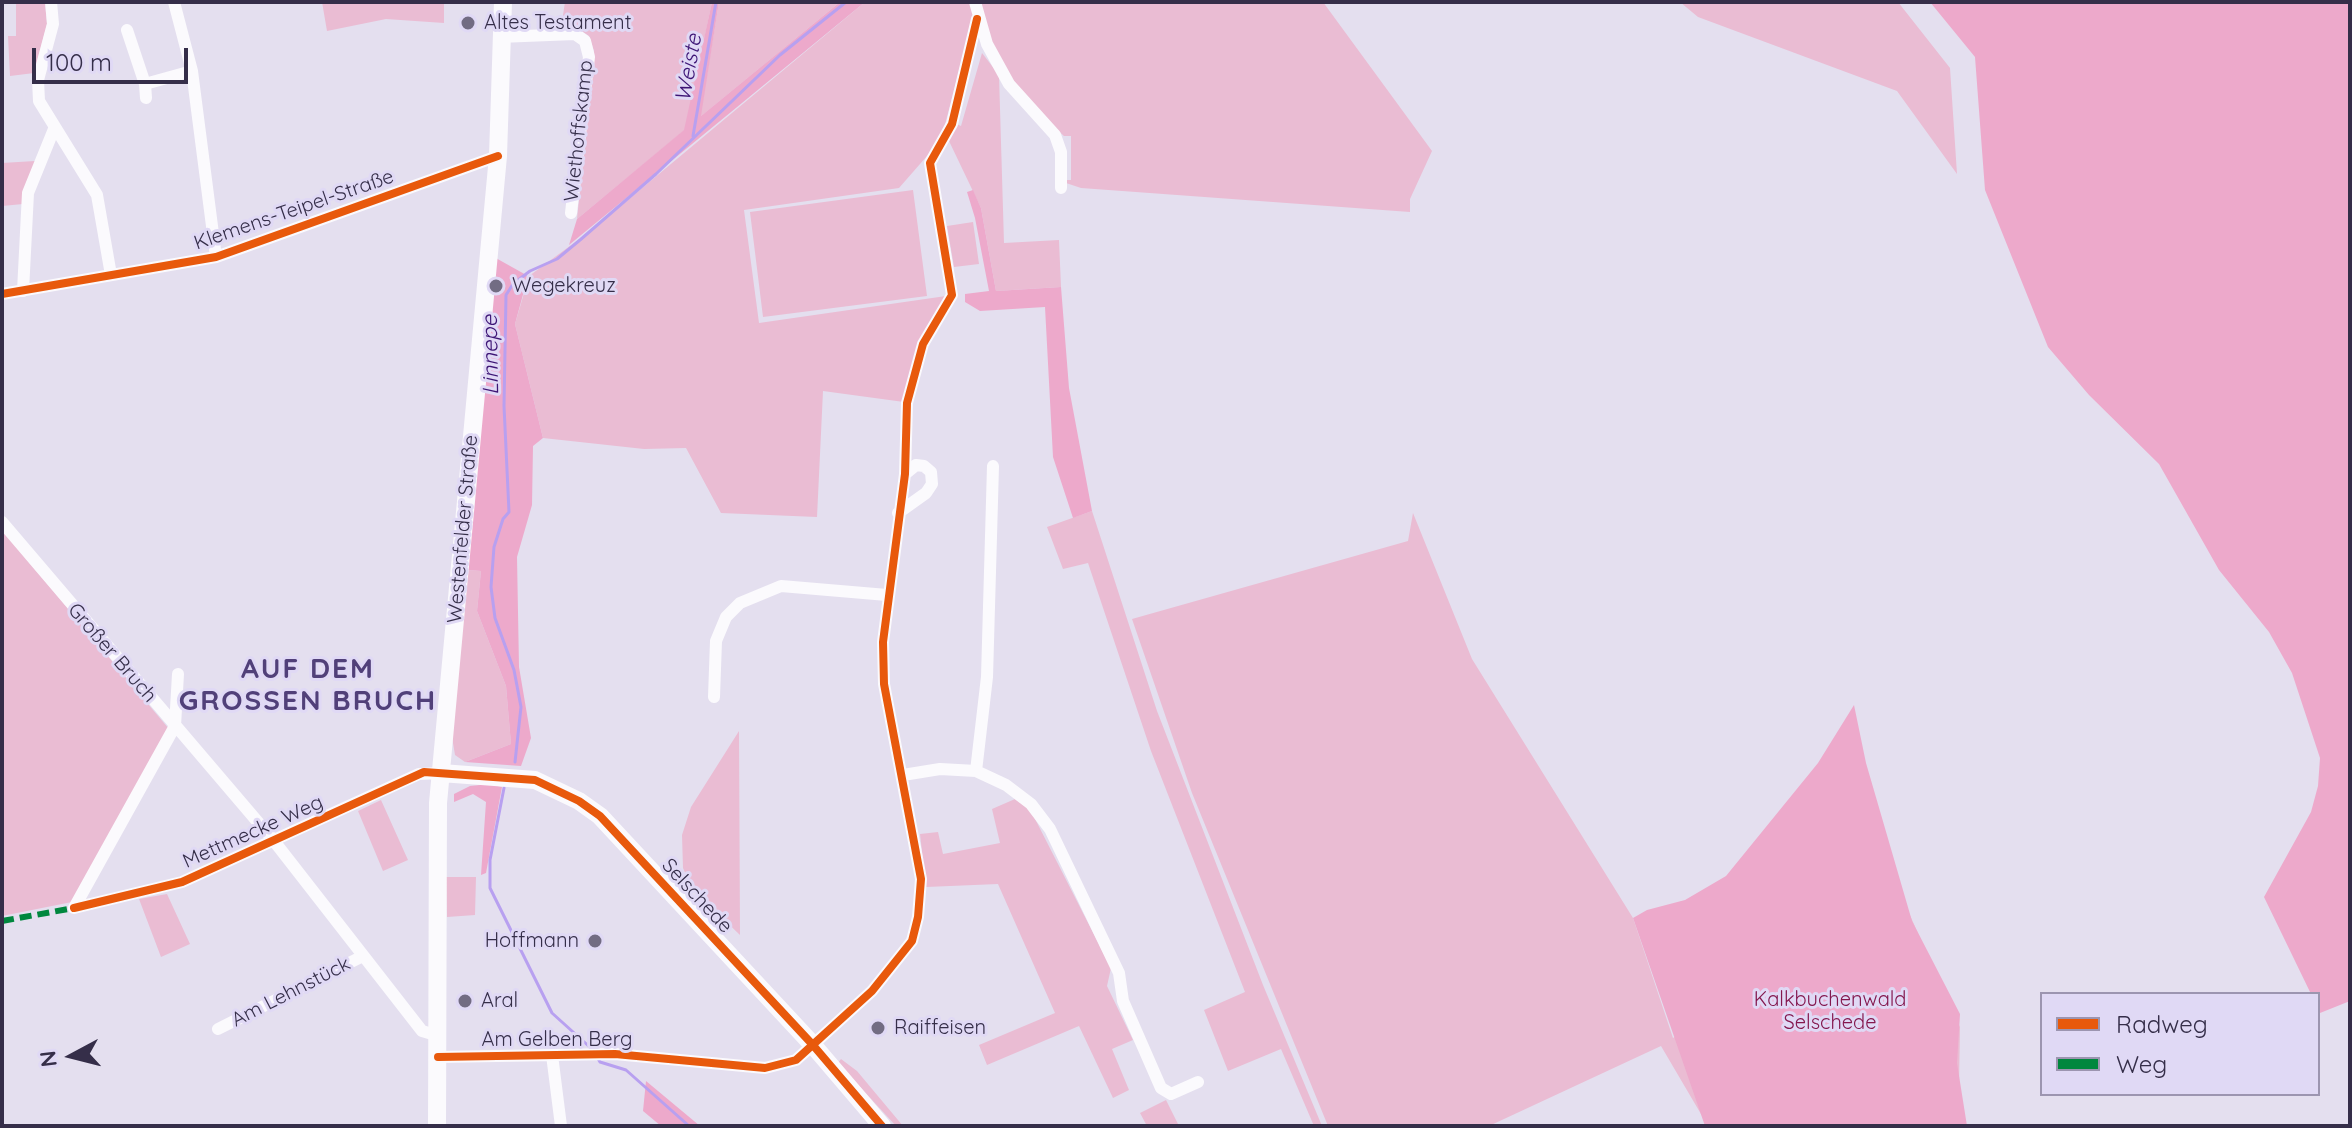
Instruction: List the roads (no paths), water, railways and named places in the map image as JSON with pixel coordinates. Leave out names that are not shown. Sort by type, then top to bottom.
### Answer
[{"type":"main road","name":"Westenfelder Straße","points":[[437,1126],[441,773],[498,156],[499,37],[503,2]]},
{"type":"main road","name":"Selschede","points":[[441,773],[535,780],[579,801],[600,816],[812,1044],[882,1126]]},
{"type":"street","points":[[51,2],[53,24],[38,91],[54,129],[97,195],[111,275]]},
{"type":"street","points":[[174,2],[192,71],[216,257]]},
{"type":"street","points":[[975,2],[977,19],[1009,84],[1055,135],[1061,152],[1061,188]]},
{"type":"street","name":"Am Gelben Berg","points":[[438,1057],[610,1054],[664,1056],[765,1068],[796,1060],[872,991],[912,941],[918,917],[921,879],[884,684],[887,595],[905,474],[907,403],[923,344],[952,295],[930,163],[952,124],[977,19]]},
{"type":"street","points":[[127,30],[145,84],[146,98]]},
{"type":"street","name":"Wiethoffskamp","points":[[499,37],[575,34],[585,41],[589,57],[571,213]]},
{"type":"street","points":[[145,84],[192,71]]},
{"type":"street","points":[[23,291],[28,193],[54,129]]},
{"type":"street","name":"Klemens-Teipel-Straße","points":[[2,294],[216,257],[498,156]]},
{"type":"street","points":[[898,513],[926,493],[932,484],[931,472],[924,466],[916,465],[905,474]]},
{"type":"street","points":[[976,771],[987,677],[993,466]]},
{"type":"street","name":"Großer Bruch","points":[[2,522],[274,841],[422,1031],[439,1036]]},
{"type":"street","points":[[714,697],[716,641],[726,617],[740,603],[781,586],[887,595]]},
{"type":"street","points":[[175,726],[178,674]]},
{"type":"street","name":"Mettmecke Weg","points":[[175,726],[74,908],[172,886],[419,774],[441,773]]},
{"type":"street","points":[[903,775],[940,769],[976,771],[1006,785],[1031,804],[1050,829],[1119,973],[1123,1001],[1161,1088],[1171,1094],[1198,1082]]},
{"type":"street","name":"Am Lehnstück","points":[[218,1029],[363,956]]},
{"type":"street","name":"Am Gelben Berg","points":[[552,1055],[561,1126]]},
{"type":"waterway","name":"Weiste","points":[[693,136],[716,2]]},
{"type":"waterway","name":"Linnepe","points":[[515,762],[521,707],[514,670],[495,618],[491,587],[494,547],[503,519],[509,512],[504,406],[506,295],[513,284],[530,271],[557,259],[580,240],[656,174],[780,55],[846,2]]},
{"type":"waterway","name":"Linnepe","points":[[504,788],[490,860],[490,888],[552,1013],[593,1050]]},
{"type":"waterway","name":"Linnepe","points":[[597,1057],[600,1062],[626,1070],[689,1126]]},
{"type":"place","name":"Altes Testament","points":[[468,23]]},
{"type":"place","name":"Wegekreuz","points":[[496,286]]},
{"type":"place","name":"Hoffmann","points":[[595,941]]},
{"type":"place","name":"Aral","points":[[465,1001]]},
{"type":"place","name":"Raiffeisen","points":[[878,1028]]},
{"type":"district","name":"AUF DEM GROSSEN BRUCH","points":[[308,686]]},
{"type":"park label","name":"Kalkbuchenwald Selschede","points":[[1830,1012]]}]
